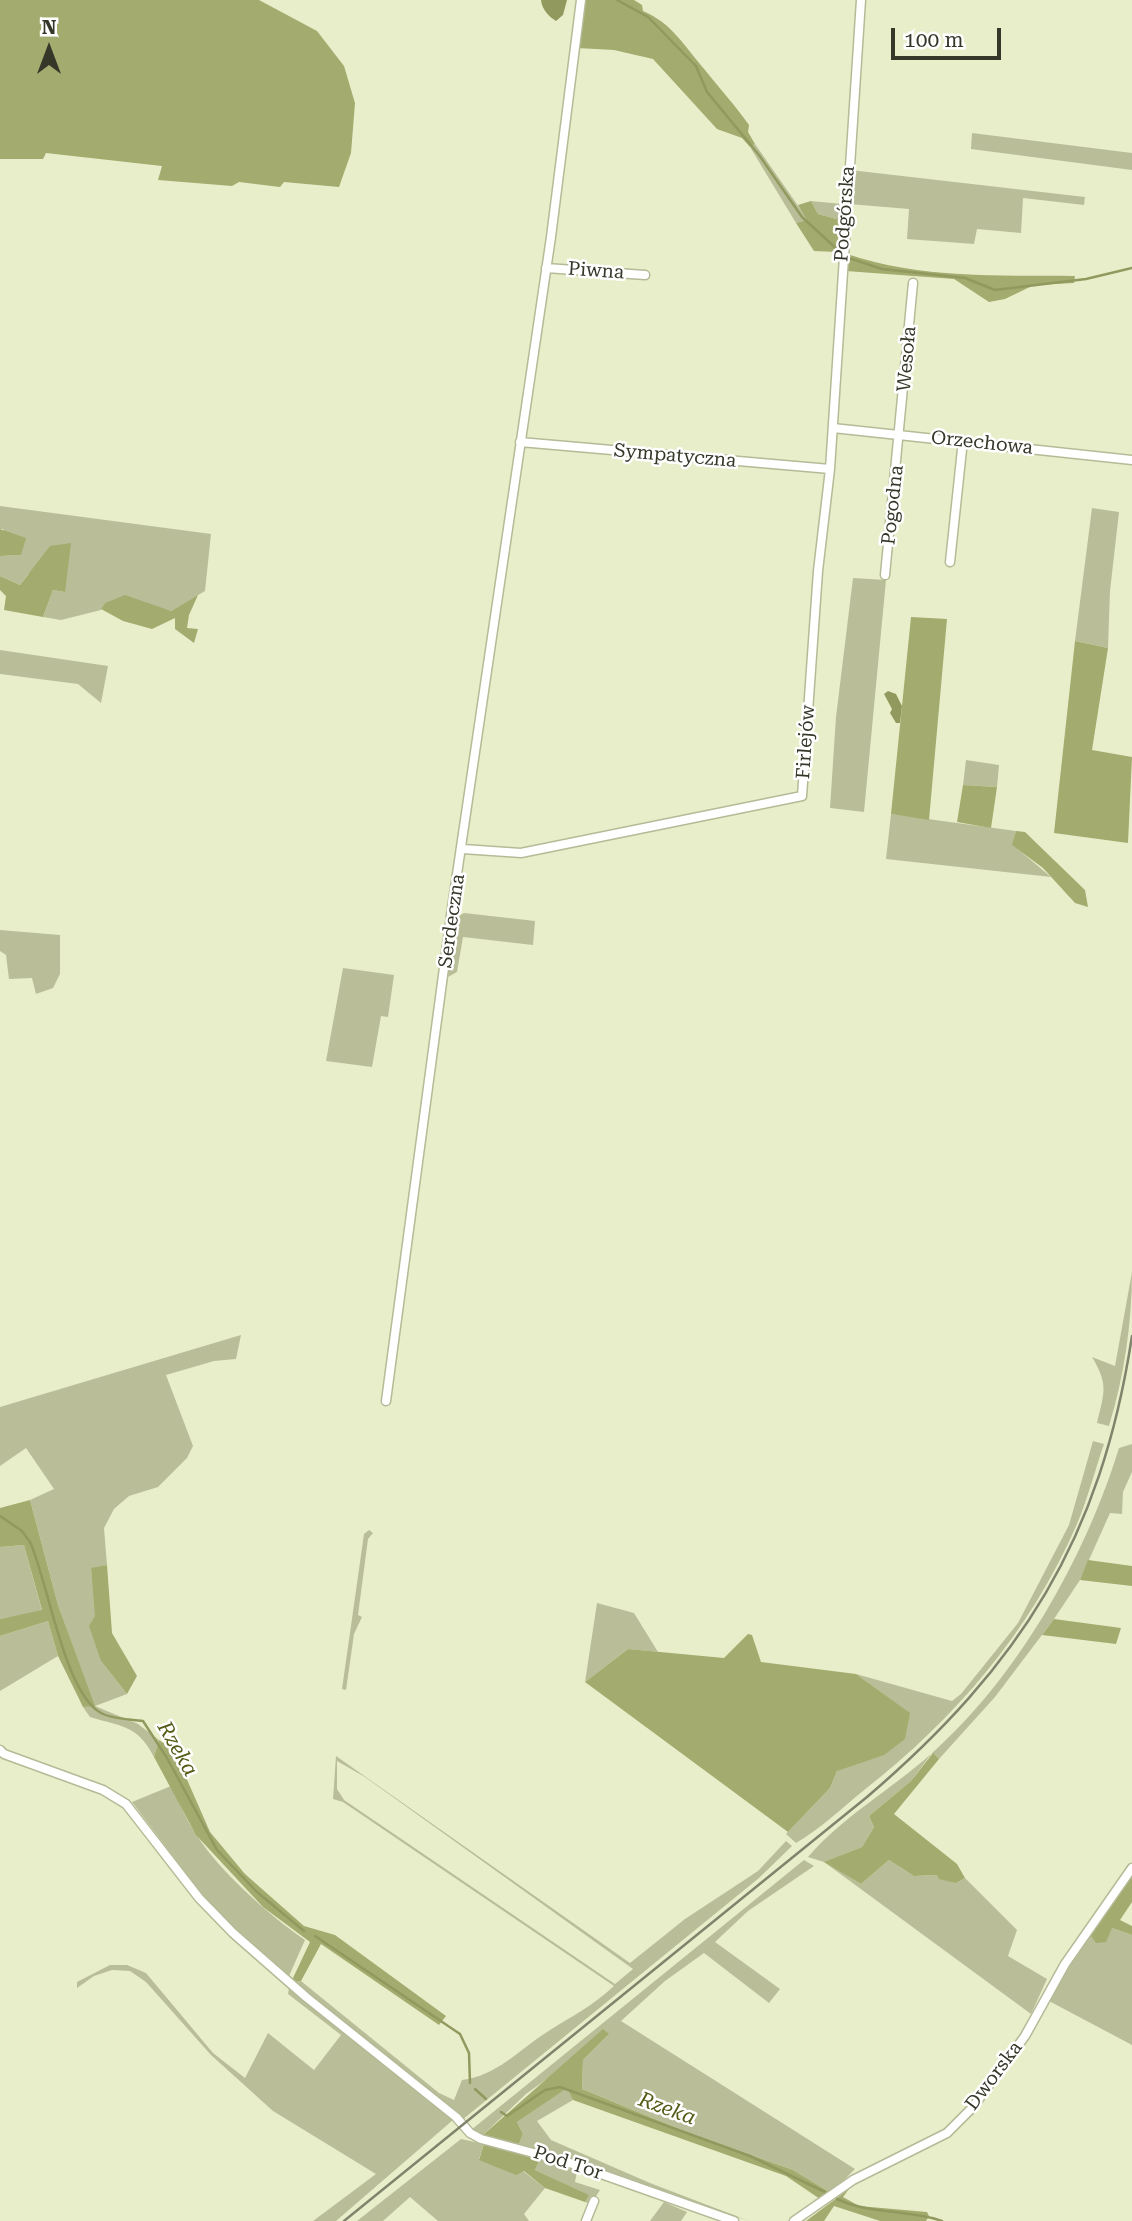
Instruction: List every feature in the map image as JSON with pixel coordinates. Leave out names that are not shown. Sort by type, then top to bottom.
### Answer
[{"type":"street","name":"Serdeczna","points":[[386,1401],[452,908],[463,849],[546,268],[581,0]]},
{"type":"street","name":"Podgórska","points":[[833,428],[861,0]]},
{"type":"street","name":"Piwna","points":[[546,268],[645,275]]},
{"type":"street","name":"Wesoła","points":[[901,434],[913,283]]},
{"type":"street","name":"Orzechowa","points":[[833,428],[1132,460]]},
{"type":"street","name":"Firlejów","points":[[463,849],[521,853],[802,796],[817,584],[833,428]]},
{"type":"street","name":"Pogodna","points":[[885,575],[901,434]]},
{"type":"street","points":[[950,562],[963,440]]},
{"type":"street","name":"Sympatyczna","points":[[520,442],[830,469]]},
{"type":"street","name":"Pod Tor","points":[[0,1750],[4,1754],[103,1790],[126,1804],[199,1898],[233,1933],[475,2136],[567,2162],[734,2221]]},
{"type":"street","name":"Dworska","points":[[794,2221],[853,2180],[947,2133],[973,2107],[1025,2036],[1065,1964],[1132,1868]]},
{"type":"street","points":[[586,2221],[594,2201]]},
{"type":"shaded area","points":[[0,0],[259,0],[317,31],[344,66],[355,103],[351,153],[339,187],[284,182],[280,187],[239,182],[232,186],[158,180],[162,166],[46,153],[43,159],[0,159]]},
{"type":"shaded area","points":[[541,0],[567,0],[563,15],[556,21],[553,19],[544,9]]},
{"type":"shaded area","points":[[584,0],[634,0],[642,5],[643,11],[662,22],[677,36],[733,104],[749,125],[748,132],[755,144],[750,147],[742,138],[717,129],[653,59],[614,50],[577,48]]},
{"type":"shaded area","points":[[972,133],[1132,153],[1132,170],[971,149]]},
{"type":"shaded area","points":[[755,144],[808,220],[796,223],[750,147]]},
{"type":"shaded area","points":[[850,170],[1085,197],[1084,205],[1023,198],[1021,233],[977,229],[974,244],[907,239],[909,209],[849,204]]},
{"type":"shaded area","points":[[811,201],[842,204],[840,220],[818,214]]},
{"type":"shaded area","points":[[811,201],[818,214],[840,220],[837,252],[814,251],[796,223],[807,220],[798,205]]},
{"type":"shaded area","points":[[847,254],[931,272],[1075,276],[1074,283],[1034,285],[1005,299],[989,302],[954,279],[846,271]]},
{"type":"shaded area","points":[[0,506],[211,534],[205,591],[171,611],[105,603],[101,610],[61,620],[43,617],[53,590],[65,592],[28,574],[20,585],[0,576],[0,556],[21,555],[3,529],[0,529]]},
{"type":"shaded area","points":[[1092,508],[1119,512],[1110,591],[1108,648],[1075,641]]},
{"type":"shaded area","points":[[0,529],[26,538],[21,555],[0,556]]},
{"type":"shaded area","points":[[71,543],[65,592],[53,590],[43,617],[4,610],[6,596],[0,590],[0,576],[20,585],[50,546]]},
{"type":"shaded area","points":[[853,578],[886,580],[864,812],[830,808],[836,717]]},
{"type":"shaded area","points":[[125,595],[171,611],[198,595],[189,615],[187,628],[198,629],[194,643],[175,629],[175,618],[152,629],[123,621],[101,609],[105,603]]},
{"type":"shaded area","points":[[911,617],[947,619],[929,820],[891,814]]},
{"type":"shaded area","points":[[1075,641],[1108,648],[1092,750],[1132,757],[1128,843],[1054,833]]},
{"type":"shaded area","points":[[0,650],[108,666],[101,703],[78,684],[0,674]]},
{"type":"shaded area","points":[[888,691],[896,694],[902,706],[900,723],[896,723],[890,713],[892,709],[884,694]]},
{"type":"shaded area","points":[[966,760],[999,765],[997,787],[963,785]]},
{"type":"shaded area","points":[[963,785],[997,787],[991,828],[957,822]]},
{"type":"shaded area","points":[[891,814],[1016,831],[1013,845],[1051,877],[886,859]]},
{"type":"shaded area","points":[[1016,831],[1025,832],[1085,890],[1088,907],[1075,903],[1043,868],[1012,845]]},
{"type":"shaded area","points":[[464,913],[535,921],[533,945],[463,937],[457,972],[448,977],[455,918]]},
{"type":"shaded area","points":[[0,930],[60,935],[60,974],[53,988],[36,994],[32,978],[9,979],[6,955],[0,951]]},
{"type":"shaded area","points":[[343,968],[394,975],[388,1017],[381,1016],[372,1067],[326,1061]]},
{"type":"shaded area","points":[[1132,1272],[1126,1350],[1109,1426],[1097,1423],[1104,1389],[1101,1375],[1092,1357],[1115,1366]]},
{"type":"shaded area","points":[[241,1335],[236,1359],[214,1361],[166,1375],[193,1446],[187,1458],[158,1487],[129,1496],[114,1509],[104,1528],[107,1565],[91,1569],[101,1661],[127,1694],[95,1706],[138,1724],[159,1740],[154,1757],[148,1746],[134,1732],[90,1717],[83,1707],[94,1705],[58,1605],[30,1500],[54,1489],[26,1448],[0,1466],[0,1407]]},
{"type":"shaded area","points":[[1093,1441],[1104,1444],[1077,1524],[1058,1564],[1013,1637],[987,1671],[929,1734],[830,1818],[796,1843],[786,1834],[830,1788],[837,1771],[909,1713],[856,1674],[952,1701],[961,1694],[1018,1623],[1069,1525]]},
{"type":"shaded area","points":[[1132,1444],[1132,1472],[1123,1492],[1122,1514],[1110,1513],[1080,1580],[995,1697],[939,1759],[932,1753],[963,1723],[1020,1652],[1068,1573],[1105,1490],[1119,1448]]},
{"type":"shaded area","points":[[30,1500],[58,1605],[95,1706],[83,1707],[58,1656],[48,1621],[0,1636],[0,1619],[42,1610],[24,1545],[0,1547],[0,1508]]},
{"type":"shaded area","points":[[369,1530],[373,1533],[368,1539],[358,1615],[362,1617],[354,1634],[346,1690],[342,1689],[364,1534]]},
{"type":"shaded area","points":[[24,1545],[42,1611],[0,1619],[0,1547]]},
{"type":"shaded area","points":[[1088,1560],[1132,1566],[1132,1586],[1080,1580]]},
{"type":"shaded area","points":[[107,1565],[112,1633],[137,1676],[127,1694],[101,1661],[89,1626],[95,1616],[91,1568]]},
{"type":"shaded area","points":[[597,1603],[634,1613],[658,1652],[628,1649],[585,1682]]},
{"type":"shaded area","points":[[1054,1619],[1121,1628],[1116,1644],[1042,1635]]},
{"type":"shaded area","points":[[48,1621],[58,1656],[0,1691],[0,1636]]},
{"type":"shaded area","points":[[748,1634],[752,1635],[761,1662],[856,1674],[910,1713],[905,1739],[884,1755],[837,1771],[830,1788],[788,1832],[585,1682],[628,1649],[724,1658]]},
{"type":"shaded area","points":[[159,1740],[174,1750],[210,1832],[245,1874],[304,1926],[335,1935],[446,2016],[439,2025],[321,1944],[301,1981],[295,1982],[293,1978],[310,1942],[263,1907],[196,1835],[154,1757]]},
{"type":"shaded area","points":[[932,1753],[911,1781],[869,1816],[874,1827],[862,1847],[825,1862],[861,1884],[889,1860],[914,1876],[937,1875],[956,1883],[965,1878],[1017,1930],[1008,1956],[1047,1979],[1031,2014],[824,1862],[808,1857],[836,1829]]},
{"type":"shaded area","points":[[933,1753],[939,1759],[894,1814],[957,1864],[965,1878],[956,1883],[939,1879],[937,1875],[914,1876],[889,1860],[861,1884],[824,1862],[862,1847],[874,1827],[869,1816],[911,1781]]},
{"type":"shaded area","points":[[336,1756],[630,1963],[685,1919],[758,1871],[786,1841],[792,1846],[759,1878],[462,2120],[295,1982],[301,1981],[439,2093],[454,2100],[462,2080],[474,2078],[496,2068],[614,1986],[343,1802],[333,1799]],"holes":[[[337,1761],[365,1777],[633,1969],[615,1984],[344,1800],[337,1789]]]},
{"type":"shaded area","points":[[171,1786],[192,1828],[217,1862],[261,1905],[305,1940],[289,1976],[210,1905],[132,1802]]},
{"type":"shaded area","points":[[804,1860],[814,1866],[748,1911],[715,1942],[780,1989],[769,2003],[704,1953],[665,1981],[621,2021],[855,2169],[831,2193],[793,2170],[684,2131],[582,2089],[583,2060],[609,2034],[526,2094],[483,2135],[471,2130]]},
{"type":"shaded area","points":[[1132,1874],[1132,1902],[1120,1920],[1132,1926],[1132,1935],[1112,1928],[1106,1942],[1096,1943],[1089,1933]]},
{"type":"shaded area","points":[[1112,1928],[1132,1935],[1132,2045],[1049,2001],[1089,1933]]},
{"type":"shaded area","points":[[110,1965],[127,1965],[146,1973],[213,2053],[245,2078],[268,2033],[314,2070],[341,2035],[288,1994],[289,1988],[453,2120],[336,2221],[313,2221],[376,2174],[273,2111],[211,2055],[146,1982],[130,1971],[112,1970],[94,1976],[77,1988],[77,1982]]},
{"type":"shaded area","points":[[603,2029],[609,2034],[583,2060],[582,2089],[684,2131],[793,2170],[831,2193],[820,2199],[786,2176],[573,2100],[567,2088],[517,2122],[523,2134],[519,2144],[483,2135]]},
{"type":"shaded area","points":[[567,2087],[573,2100],[537,2121],[551,2140],[650,2183],[749,2221],[519,2144],[523,2134],[517,2122]]},
{"type":"shaded area","points":[[461,2139],[484,2144],[479,2159],[523,2171],[545,2188],[524,2214],[529,2221],[438,2221],[410,2197],[383,2221],[357,2221]]},
{"type":"shaded area","points":[[484,2144],[540,2159],[535,2170],[589,2195],[585,2202],[545,2188],[524,2171],[516,2175],[479,2160]]},
{"type":"shaded area","points":[[540,2159],[577,2171],[575,2182],[600,2190],[591,2204],[585,2202],[588,2195],[535,2170]]},
{"type":"shaded area","points":[[849,2189],[843,2197],[859,2206],[927,2212],[929,2216],[926,2221],[880,2221],[834,2206],[824,2221],[806,2221]]},
{"type":"shaded area","points":[[664,2202],[687,2212],[681,2221],[650,2221]]},
{"type":"waterway","points":[[617,0],[648,17],[696,66],[707,92],[759,155],[802,217],[839,251]]},
{"type":"waterway","points":[[849,258],[882,269],[965,278],[995,290],[1086,279],[1132,268]]},
{"type":"waterway","name":"Rzeka","points":[[0,1516],[22,1531],[30,1542],[67,1660],[88,1702],[105,1715],[143,1721],[167,1758],[217,1850],[257,1892],[304,1931]]},
{"type":"waterway","name":"Rzeka","points":[[315,1936],[460,2034],[469,2053],[470,2083]]},
{"type":"waterway","name":"Rzeka","points":[[501,2112],[507,2116],[545,2090],[560,2087],[750,2156],[825,2192]]},
{"type":"waterway","name":"Rzeka","points":[[475,2089],[486,2099]]},
{"type":"waterway","name":"Rzeka","points":[[837,2199],[863,2208],[942,2221]]},
{"type":"railway","points":[[344,2221],[867,1797],[921,1748],[969,1698],[1010,1647],[1046,1593],[1075,1536],[1099,1475],[1118,1409],[1132,1336]]}]
